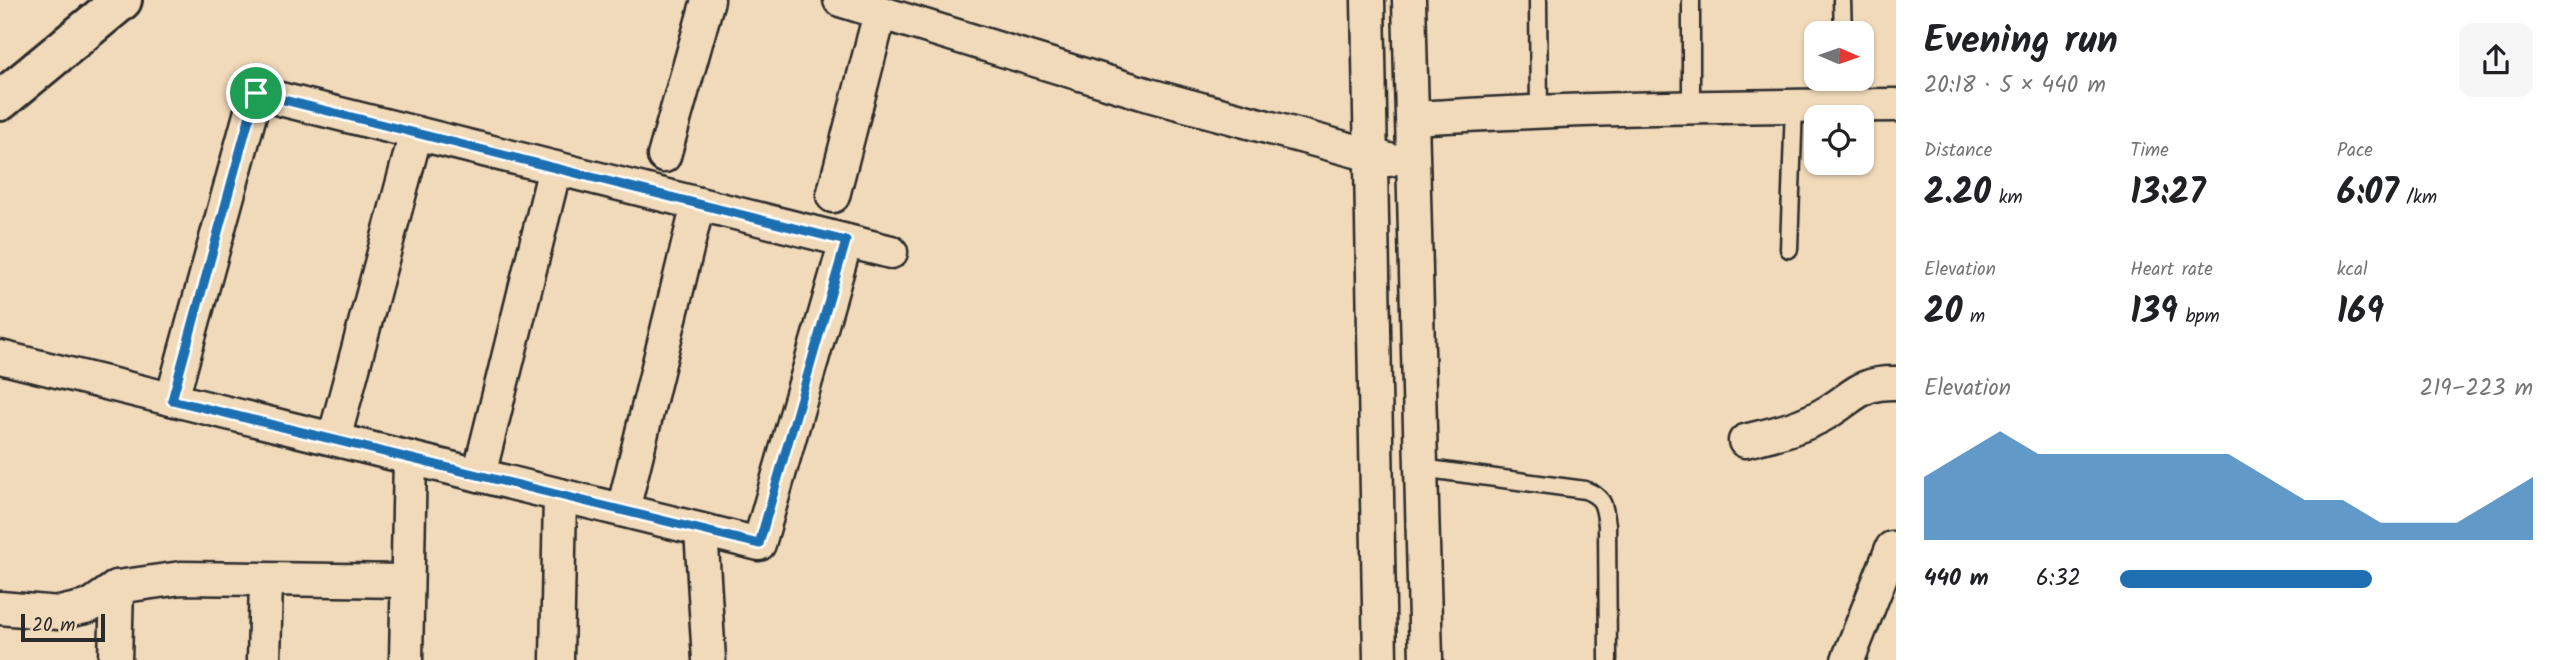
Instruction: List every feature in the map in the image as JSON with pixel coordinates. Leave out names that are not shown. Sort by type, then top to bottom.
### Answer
[{"type":"street","points":[[0,101],[122,0]]},
{"type":"street","points":[[664,156],[708,0]]},
{"type":"street","points":[[840,0],[1149,95],[1371,157],[1414,164]]},
{"type":"street","points":[[1368,0],[1380,660]]},
{"type":"street","points":[[1409,0],[1426,660]]},
{"type":"street","points":[[833,196],[880,13]]},
{"type":"street","points":[[1413,118],[1794,106],[1844,92],[1896,105]]},
{"type":"street","points":[[172,400],[256,93],[891,252]]},
{"type":"street","points":[[334,439],[416,133]]},
{"type":"street","points":[[479,475],[555,168]]},
{"type":"street","points":[[623,510],[698,204]]},
{"type":"street","points":[[0,357],[759,544],[846,241]]},
{"type":"street","points":[[1745,441],[1788,431],[1828,412],[1868,385],[1896,383]]},
{"type":"street","points":[[406,660],[410,458]]},
{"type":"street","points":[[557,660],[560,495]]},
{"type":"street","points":[[701,530],[709,660]]},
{"type":"street","points":[[1849,660],[1892,548]]},
{"type":"street","points":[[0,608],[59,612],[90,606],[117,587],[181,578],[407,581]]},
{"type":"street","points":[[264,660],[266,580]]},
{"type":"street","points":[[115,660],[117,587]]},
{"type":"lane","points":[[1538,0],[1539,113]]},
{"type":"lane","points":[[1691,0],[1691,109]]},
{"type":"lane","points":[[1842,0],[1843,21]]},
{"type":"lane","points":[[1789,249],[1794,106]]},
{"type":"lane","points":[[1421,468],[1585,490],[1598,495],[1603,504],[1607,525],[1608,660]]},
{"type":"route","points":[[256,93],[846,241],[759,544],[172,400],[256,93]]}]
